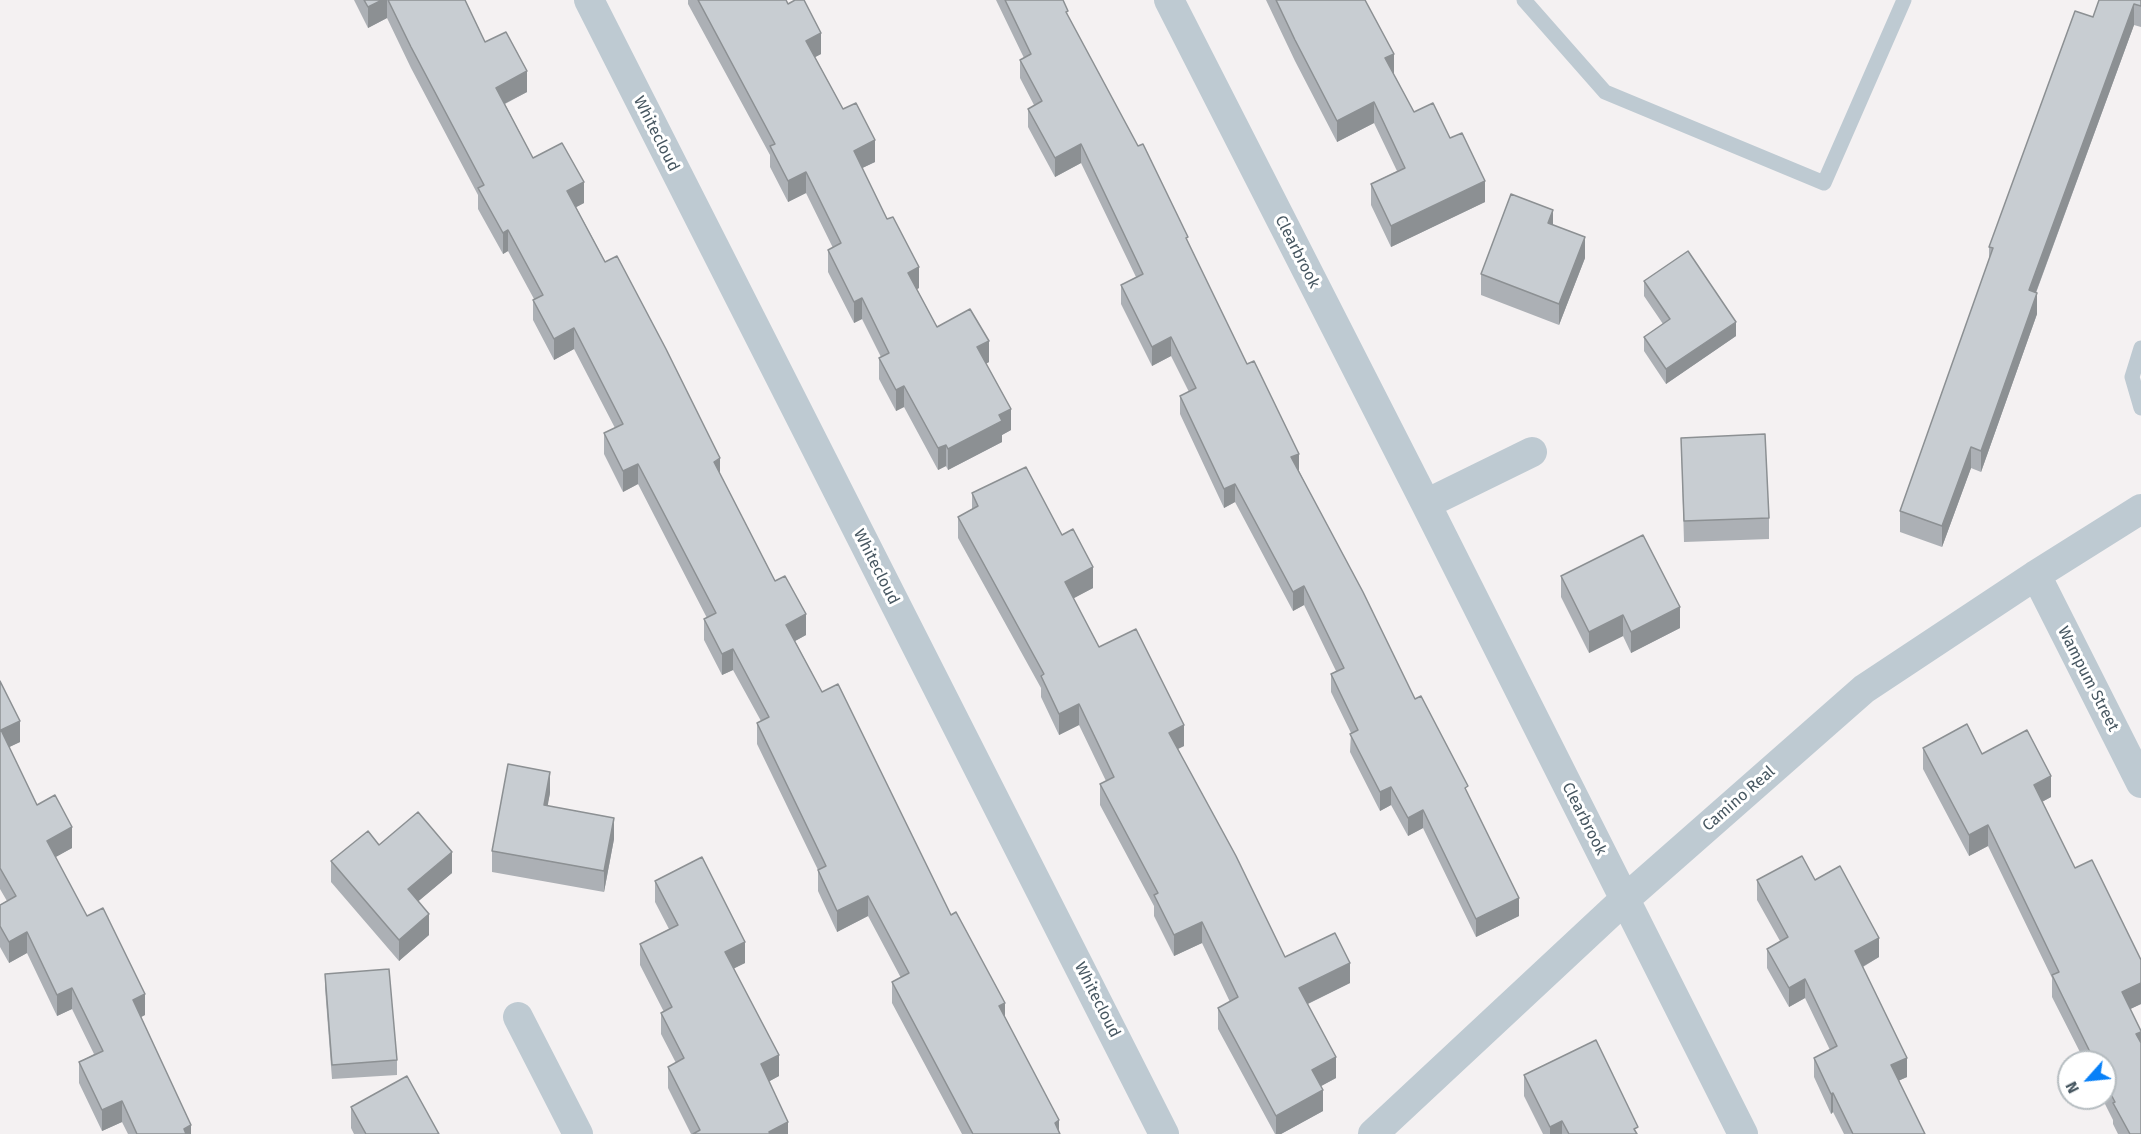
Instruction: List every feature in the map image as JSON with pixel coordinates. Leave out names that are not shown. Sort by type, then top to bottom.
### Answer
[{"type":"street","name":"Whitecloud","points":[[589,0],[1164,1134]]},
{"type":"street","name":"Clearbrook","points":[[1169,0],[1743,1134]]},
{"type":"street","points":[[1426,504],[1532,452]]},
{"type":"street","name":"Camino Real","points":[[1373,1134],[1624,900],[1864,689],[2036,575],[2141,509]]},
{"type":"street","name":"Wampum Street","points":[[2036,575],[2141,783]]},
{"type":"street","points":[[518,1017],[578,1134]]},
{"type":"lane","points":[[1524,0],[1605,92],[1824,183],[1904,0]]},
{"type":"lane","points":[[2141,348],[2132,377],[2141,408]]},
{"type":"building","points":[[364,0],[382,0],[368,7]]},
{"type":"building","points":[[388,0],[465,0],[485,42],[506,32],[527,71],[496,88],[533,158],[562,143],[584,182],[567,191],[605,262],[617,256],[720,458],[714,462],[775,581],[785,576],[806,614],[786,625],[822,692],[838,684],[951,915],[956,912],[1005,1003],[999,1006],[1059,1120],[1055,1123],[1060,1134],[973,1134],[892,982],[909,973],[868,896],[837,911],[818,870],[826,866],[757,723],[769,717],[733,649],[722,654],[704,619],[716,613],[638,464],[623,471],[604,433],[623,424],[574,328],[554,339],[533,300],[543,295],[508,230],[503,233],[478,188],[484,185]]},
{"type":"building","points":[[698,0],[786,0],[788,4],[795,0],[804,0],[821,33],[806,41],[843,109],[856,103],[875,140],[854,151],[887,219],[893,217],[919,267],[908,273],[937,327],[970,309],[989,341],[977,347],[1011,409],[999,415],[1002,421],[948,449],[946,445],[938,448],[904,386],[896,390],[879,358],[889,353],[862,298],[854,302],[828,250],[841,243],[806,172],[788,181],[770,146],[775,144]]},
{"type":"building","points":[[1005,0],[1063,0],[1068,11],[1066,12],[1138,146],[1143,144],[1247,364],[1254,361],[1299,454],[1291,457],[1363,592],[1415,699],[1421,696],[1468,786],[1465,788],[1519,898],[1476,919],[1423,810],[1408,818],[1391,787],[1380,792],[1350,734],[1358,730],[1331,674],[1344,668],[1304,586],[1293,592],[1235,484],[1224,489],[1180,396],[1196,388],[1171,337],[1152,347],[1121,285],[1143,274],[1081,144],[1055,158],[1028,109],[1042,101],[1020,60],[1031,54]]},
{"type":"building","points":[[1276,0],[1365,0],[1394,54],[1385,58],[1414,112],[1433,103],[1450,138],[1462,133],[1485,181],[1391,226],[1371,184],[1405,168],[1374,102],[1337,121]]},
{"type":"building","points":[[2099,0],[2141,0],[2141,6],[2134,4],[2029,290],[2037,293],[1981,451],[1971,447],[1942,526],[1900,511],[1993,248],[1989,247],[2075,11],[2093,17]]},
{"type":"building","points":[[1511,194],[1553,210],[1548,223],[1585,237],[1559,304],[1481,274]]},
{"type":"building","points":[[1688,251],[1736,322],[1666,369],[1644,337],[1670,319],[1644,281]]},
{"type":"building","points":[[1765,434],[1769,518],[1684,521],[1681,438]]},
{"type":"building","points":[[1026,467],[1062,535],[1073,529],[1093,567],[1065,582],[1099,647],[1136,629],[1184,725],[1169,733],[1236,856],[1285,957],[1335,933],[1350,963],[1299,988],[1336,1057],[1312,1070],[1323,1090],[1276,1116],[1218,1008],[1238,997],[1202,922],[1174,935],[1154,895],[1158,893],[1100,784],[1114,777],[1079,704],[1059,714],[1041,676],[1044,674],[958,517],[978,506],[972,493]]},
{"type":"building","points":[[1643,535],[1680,607],[1631,632],[1623,615],[1589,632],[1561,576]]},
{"type":"building","points":[[0,681],[20,721],[1,730],[37,805],[55,795],[72,827],[47,841],[87,916],[103,908],[145,994],[133,1000],[191,1125],[184,1129],[186,1134],[137,1134],[122,1101],[102,1110],[79,1062],[103,1051],[72,988],[57,995],[27,932],[9,942],[0,926],[0,905],[16,896],[0,868]]},
{"type":"building","points":[[1967,724],[1982,754],[2027,730],[2051,776],[2034,785],[2075,868],[2092,860],[2141,960],[2141,983],[2122,992],[2141,1031],[2136,1034],[2141,1043],[2141,1134],[2130,1134],[2117,1110],[2117,1050],[2089,1050],[2052,975],[2059,972],[1988,825],[1969,835],[1923,748]]},
{"type":"building","points":[[508,764],[550,772],[544,805],[614,818],[604,871],[492,851]]},
{"type":"building","points":[[418,812],[452,852],[408,889],[429,914],[399,940],[331,861],[368,831],[379,845]]},
{"type":"building","points":[[1802,856],[1815,880],[1840,866],[1879,938],[1855,951],[1907,1058],[1891,1065],[1925,1134],[1853,1134],[1814,1058],[1837,1046],[1805,979],[1789,988],[1767,949],[1788,937],[1757,880]]},
{"type":"building","points":[[702,857],[745,942],[725,952],[779,1055],[761,1064],[788,1122],[769,1132],[770,1134],[693,1134],[700,1130],[668,1067],[684,1058],[661,1013],[672,1007],[640,944],[678,925],[655,881]]},
{"type":"building","points":[[389,969],[397,1060],[332,1065],[325,974]]},
{"type":"building","points":[[1596,1040],[1638,1127],[1634,1129],[1637,1134],[1569,1134],[1562,1121],[1550,1127],[1524,1075]]},
{"type":"building","points":[[407,1076],[439,1134],[366,1134],[351,1107]]}]
